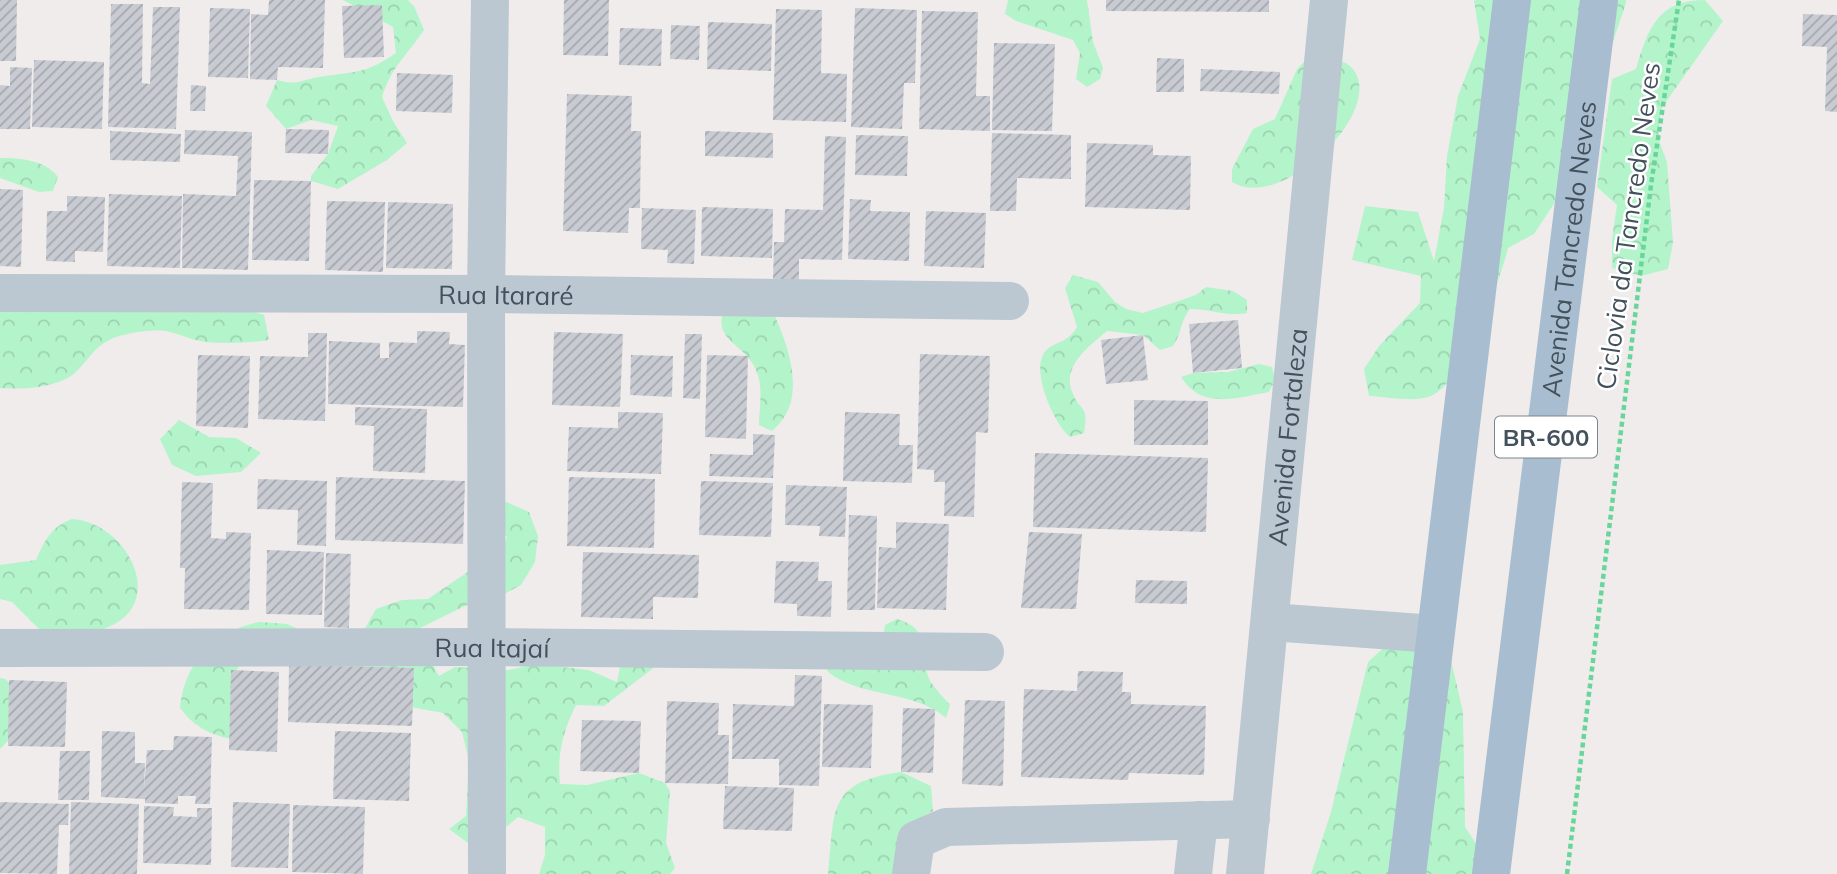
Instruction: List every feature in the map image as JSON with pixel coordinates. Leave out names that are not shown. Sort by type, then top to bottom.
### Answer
[{"type":"main road","name":"BR-600","points":[[1407,874],[1512,0]]},
{"type":"main road","name":"Avenida Tancredo Neves","points":[[1491,874],[1599,0]]},
{"type":"street","points":[[487,874],[484,647],[491,0]]},
{"type":"street","name":"Avenida Fortaleza","points":[[1245,874],[1329,0]]},
{"type":"street","name":"Rua Itararé","points":[[0,293],[486,294],[1010,301]]},
{"type":"street","points":[[1270,622],[1435,634]]},
{"type":"street","name":"Rua Itajaí","points":[[0,648],[484,647],[985,652]]},
{"type":"street","points":[[911,874],[916,840],[946,827],[1251,819]]},
{"type":"street","points":[[1193,874],[1199,820]]},
{"type":"path","name":"Ciclovia da Tancredo Neves","points":[[1567,874],[1651,185],[1679,0]]},
{"type":"green space","points":[[343,0],[408,0],[414,6],[424,30],[395,69],[382,97],[407,143],[387,160],[338,189],[311,181],[311,176],[328,154],[338,126],[311,120],[286,129],[266,106],[277,80],[295,82],[359,71],[396,53],[393,27]]},
{"type":"green space","points":[[1008,0],[1087,0],[1093,42],[1103,68],[1100,79],[1087,87],[1076,79],[1080,53],[1073,40],[1016,21],[1005,14]]},
{"type":"green space","points":[[1474,0],[1626,0],[1626,3],[1563,190],[1534,234],[1508,248],[1478,332],[1454,375],[1441,389],[1428,397],[1406,399],[1369,396],[1364,369],[1379,346],[1420,303],[1421,276],[1352,260],[1365,206],[1418,212],[1434,261],[1444,208],[1447,156],[1458,96],[1480,39]]},
{"type":"green space","points":[[1705,0],[1723,21],[1661,109],[1658,138],[1667,162],[1673,243],[1668,269],[1641,276],[1612,268],[1612,239],[1617,205],[1597,187],[1612,79],[1636,69],[1651,29],[1666,11],[1689,1]]},
{"type":"green space","points":[[1309,57],[1330,58],[1346,63],[1359,83],[1356,105],[1345,128],[1326,151],[1303,170],[1278,183],[1253,188],[1232,182],[1232,169],[1253,129],[1275,119],[1297,69]]},
{"type":"green space","points":[[0,158],[24,160],[53,171],[58,177],[53,191],[39,192],[0,178]]},
{"type":"green space","points":[[1073,275],[1098,282],[1115,302],[1126,309],[1143,313],[1196,295],[1206,287],[1233,291],[1247,300],[1247,313],[1190,309],[1173,346],[1160,350],[1143,335],[1107,331],[1085,350],[1070,374],[1073,394],[1086,417],[1084,433],[1070,437],[1051,410],[1040,372],[1047,349],[1069,337],[1077,327],[1065,288]]},
{"type":"green space","points":[[0,300],[236,306],[264,315],[269,340],[213,343],[164,331],[135,333],[116,337],[103,344],[77,371],[61,381],[30,388],[0,388]]},
{"type":"green space","points":[[726,305],[774,314],[786,343],[793,391],[790,406],[772,431],[759,425],[760,390],[756,370],[725,334],[722,326]]},
{"type":"green space","points":[[1259,364],[1272,367],[1275,380],[1269,392],[1232,399],[1209,398],[1199,394],[1181,377],[1193,373],[1228,372]]},
{"type":"green space","points":[[179,420],[209,437],[236,438],[261,453],[241,472],[196,476],[172,465],[160,439]]},
{"type":"green space","points":[[504,501],[529,512],[538,536],[535,562],[521,585],[497,598],[469,604],[420,628],[426,653],[439,676],[455,667],[509,670],[535,664],[589,670],[617,682],[623,652],[665,659],[604,706],[576,705],[562,743],[559,773],[560,784],[587,785],[639,773],[665,783],[670,791],[666,843],[675,868],[670,874],[539,874],[545,855],[545,827],[518,817],[498,834],[472,846],[449,829],[466,816],[469,761],[462,732],[443,713],[329,692],[376,609],[402,600],[428,599],[472,569],[497,562],[507,537],[485,519]]},
{"type":"green space","points":[[72,519],[92,524],[110,534],[124,549],[134,567],[138,585],[135,603],[123,618],[103,629],[81,633],[43,633],[12,602],[0,599],[0,565],[36,560],[50,535]]},
{"type":"green space","points":[[897,619],[915,628],[922,640],[929,677],[933,686],[950,705],[946,718],[918,702],[856,687],[828,672],[824,659],[883,636],[885,625]]},
{"type":"green space","points":[[260,622],[287,624],[300,630],[240,665],[232,676],[231,739],[216,735],[196,724],[180,708],[188,677],[195,663],[216,641],[229,632]]},
{"type":"green space","points":[[1398,635],[1450,656],[1463,712],[1465,827],[1496,874],[1311,874],[1331,812],[1368,662]]},
{"type":"green space","points":[[0,678],[5,679],[26,697],[25,723],[0,749]]},
{"type":"green space","points":[[901,772],[931,786],[933,811],[910,824],[899,874],[828,874],[834,817],[839,803],[847,792],[859,783]]},
{"type":"building","points":[[0,0],[17,0],[16,61],[0,61]]},
{"type":"building","points":[[269,0],[325,0],[323,68],[278,67],[277,80],[250,79],[251,14],[268,15]]},
{"type":"building","points":[[564,0],[609,0],[608,56],[563,55]]},
{"type":"building","points":[[1106,0],[1269,0],[1269,12],[1106,11]]},
{"type":"building","points":[[111,4],[143,4],[142,83],[150,84],[153,7],[180,7],[176,129],[108,127]]},
{"type":"building","points":[[382,5],[384,57],[344,58],[342,6]]},
{"type":"building","points":[[210,8],[250,9],[248,78],[208,77]]},
{"type":"building","points":[[855,8],[917,10],[915,83],[904,83],[902,129],[851,127]]},
{"type":"building","points":[[776,9],[822,10],[821,73],[847,74],[846,122],[773,120]]},
{"type":"building","points":[[922,11],[978,12],[976,96],[990,96],[990,131],[919,129]]},
{"type":"building","points":[[1803,14],[1837,15],[1837,112],[1825,111],[1827,47],[1802,46]]},
{"type":"building","points":[[708,22],[772,24],[771,71],[707,69]]},
{"type":"building","points":[[671,25],[700,26],[699,60],[670,59]]},
{"type":"building","points":[[620,28],[662,29],[661,66],[619,65]]},
{"type":"building","points":[[994,43],[1055,44],[1052,131],[992,130]]},
{"type":"building","points":[[1157,58],[1184,59],[1184,92],[1156,92]]},
{"type":"building","points":[[34,60],[104,62],[102,129],[32,127]]},
{"type":"building","points":[[10,67],[32,68],[30,129],[0,129],[0,85],[10,86]]},
{"type":"building","points":[[1201,69],[1280,72],[1279,94],[1200,91]]},
{"type":"building","points":[[397,73],[453,75],[452,113],[396,111]]},
{"type":"building","points":[[191,85],[206,86],[205,111],[190,111]]},
{"type":"building","points":[[567,94],[632,96],[631,131],[641,131],[640,208],[629,208],[628,233],[563,231]]},
{"type":"building","points":[[286,129],[329,130],[328,154],[285,153]]},
{"type":"building","points":[[185,130],[252,132],[248,270],[182,268],[183,194],[236,196],[238,156],[184,154]]},
{"type":"building","points":[[110,131],[181,134],[180,162],[110,160]]},
{"type":"building","points":[[705,131],[773,133],[773,158],[705,156]]},
{"type":"building","points":[[992,133],[1071,135],[1071,179],[1017,178],[1016,211],[990,211]]},
{"type":"building","points":[[856,135],[908,136],[907,176],[855,175]]},
{"type":"building","points":[[825,136],[846,137],[842,260],[799,259],[799,282],[773,281],[774,242],[784,242],[785,209],[823,210]]},
{"type":"building","points":[[1087,143],[1153,145],[1153,155],[1191,156],[1190,210],[1085,207]]},
{"type":"building","points":[[254,180],[311,181],[309,261],[252,260]]},
{"type":"building","points":[[0,189],[23,190],[21,267],[0,266]]},
{"type":"building","points":[[109,194],[182,196],[180,268],[107,266]]},
{"type":"building","points":[[67,196],[105,197],[103,252],[75,251],[75,262],[46,261],[47,211],[67,211]]},
{"type":"building","points":[[850,199],[871,200],[870,211],[910,212],[909,261],[848,259]]},
{"type":"building","points":[[327,201],[385,202],[383,272],[325,270]]},
{"type":"building","points":[[388,202],[453,204],[452,269],[386,268]]},
{"type":"building","points":[[702,207],[773,209],[772,258],[701,256]]},
{"type":"building","points":[[642,208],[696,210],[694,264],[667,263],[668,250],[641,249]]},
{"type":"building","points":[[926,211],[986,213],[984,268],[924,266]]},
{"type":"building","points":[[1238,320],[1242,368],[1193,373],[1189,324]]},
{"type":"building","points":[[417,331],[450,332],[449,344],[465,345],[463,407],[328,404],[329,341],[380,343],[380,358],[389,358],[389,342],[417,343]]},
{"type":"building","points":[[554,332],[623,334],[620,407],[552,405]]},
{"type":"building","points":[[308,333],[327,333],[325,421],[258,419],[260,356],[308,357]]},
{"type":"building","points":[[685,334],[702,334],[700,399],[683,398]]},
{"type":"building","points":[[1143,335],[1148,380],[1106,384],[1101,340]]},
{"type":"building","points":[[920,354],[990,356],[988,433],[976,432],[974,517],[944,516],[945,482],[934,482],[934,470],[917,469]]},
{"type":"building","points":[[198,355],[250,356],[248,428],[196,426]]},
{"type":"building","points":[[631,355],[673,356],[672,397],[630,395]]},
{"type":"building","points":[[707,355],[748,356],[746,439],[705,437]]},
{"type":"building","points":[[1134,400],[1208,401],[1208,445],[1134,445]]},
{"type":"building","points":[[355,407],[427,409],[425,473],[373,471],[374,426],[355,425]]},
{"type":"building","points":[[618,412],[663,413],[661,474],[567,471],[569,427],[618,428]]},
{"type":"building","points":[[845,412],[900,414],[899,445],[913,445],[912,483],[843,481]]},
{"type":"building","points":[[753,434],[775,435],[773,478],[709,476],[710,454],[753,455]]},
{"type":"building","points":[[1035,453],[1208,458],[1206,532],[1033,527]]},
{"type":"building","points":[[336,477],[465,481],[463,544],[335,540]]},
{"type":"building","points":[[569,477],[655,479],[654,548],[567,546]]},
{"type":"building","points":[[258,479],[327,481],[326,546],[297,545],[298,510],[257,509]]},
{"type":"building","points":[[701,481],[773,483],[771,537],[699,535]]},
{"type":"building","points":[[182,482],[213,483],[211,538],[226,539],[226,532],[251,533],[249,610],[184,609],[185,568],[180,568]]},
{"type":"building","points":[[786,485],[847,487],[845,537],[819,536],[820,526],[785,525]]},
{"type":"building","points":[[849,515],[877,516],[875,610],[847,610]]},
{"type":"building","points":[[896,522],[949,524],[946,610],[877,608],[879,547],[896,548]]},
{"type":"building","points":[[1029,532],[1082,534],[1076,609],[1021,608]]},
{"type":"building","points":[[267,550],[324,552],[322,615],[266,614]]},
{"type":"building","points":[[583,552],[699,555],[698,598],[653,597],[653,619],[581,617]]},
{"type":"building","points":[[326,553],[351,554],[349,628],[324,627]]},
{"type":"building","points":[[776,561],[819,562],[818,581],[832,581],[831,617],[797,616],[797,604],[774,603]]},
{"type":"building","points":[[1136,580],[1187,581],[1187,604],[1135,603]]},
{"type":"building","points":[[289,665],[414,668],[412,726],[288,722]]},
{"type":"building","points":[[231,670],[279,672],[277,752],[229,750]]},
{"type":"building","points":[[1078,671],[1123,672],[1122,692],[1131,692],[1131,704],[1206,706],[1204,775],[1129,773],[1128,780],[1021,777],[1024,689],[1077,691]]},
{"type":"building","points":[[795,675],[822,676],[819,786],[779,785],[779,759],[732,759],[733,704],[794,706]]},
{"type":"building","points":[[9,680],[67,682],[65,747],[8,746]]},
{"type":"building","points":[[965,700],[1005,701],[1003,786],[962,784]]},
{"type":"building","points":[[667,701],[719,703],[718,735],[729,735],[728,784],[665,783]]},
{"type":"building","points":[[824,704],[873,705],[871,768],[822,767]]},
{"type":"building","points":[[903,708],[935,709],[933,773],[901,772]]},
{"type":"building","points":[[582,720],[641,721],[639,773],[580,771]]},
{"type":"building","points":[[102,731],[135,732],[135,763],[145,763],[144,790],[147,750],[173,750],[174,736],[212,737],[210,804],[195,804],[196,796],[178,796],[178,804],[101,797]]},
{"type":"building","points":[[335,731],[411,733],[409,801],[333,799]]},
{"type":"building","points":[[60,751],[90,751],[89,800],[58,800]]},
{"type":"building","points":[[725,786],[794,788],[792,831],[723,829]]},
{"type":"building","points":[[0,802],[69,804],[68,825],[59,825],[57,874],[0,873]]},
{"type":"building","points":[[71,802],[139,804],[137,874],[69,874]]},
{"type":"building","points":[[233,802],[290,804],[288,868],[231,867]]},
{"type":"building","points":[[293,805],[365,807],[363,874],[292,872]]},
{"type":"building","points":[[144,806],[174,807],[173,816],[197,817],[197,808],[212,808],[211,865],[143,863]]}]
